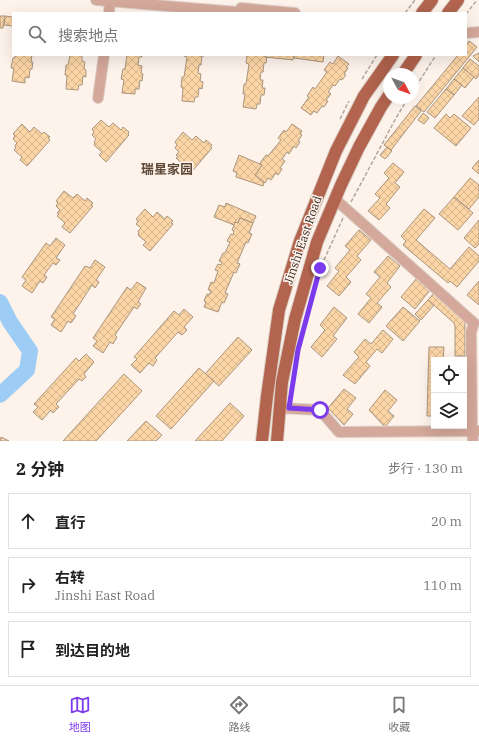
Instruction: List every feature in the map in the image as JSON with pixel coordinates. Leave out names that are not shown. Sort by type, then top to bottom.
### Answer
[{"type":"main road","points":[[423,12],[432,0]]},
{"type":"main road","points":[[449,12],[458,0]]},
{"type":"main road","name":"Jinshi East Road","points":[[262,441],[279,310],[300,241],[336,151],[364,96],[392,56]]},
{"type":"main road","points":[[407,68],[415,56]]},
{"type":"main road","name":"Jinshi East Road","points":[[277,441],[282,382],[295,319],[317,242],[358,147],[383,103]]},
{"type":"street","points":[[96,0],[237,12]]},
{"type":"street","points":[[142,0],[283,12]]},
{"type":"street","points":[[109,12],[110,1]]},
{"type":"street","points":[[467,31],[479,31]]},
{"type":"street","points":[[98,98],[104,56]]},
{"type":"street","points":[[280,408],[320,410],[339,432],[474,434],[471,332],[474,323],[335,199]]},
{"type":"path","points":[[407,12],[415,0]]},
{"type":"path","points":[[467,13],[477,0]]},
{"type":"path","points":[[419,82],[435,56]]},
{"type":"path","points":[[323,261],[347,210],[404,104]]},
{"type":"building","points":[[0,16],[5,16],[3,28],[0,28]]},
{"type":"building","points":[[5,16],[12,17],[12,26],[4,25]]},
{"type":"building","points":[[469,41],[477,47],[424,112],[416,106],[457,56],[467,56],[467,44]]},
{"type":"building","points":[[479,53],[479,62],[473,56]]},
{"type":"building","points":[[15,56],[32,56],[32,69],[30,69],[29,78],[25,77],[25,83],[12,81],[14,68],[11,68],[13,58],[15,58]]},
{"type":"building","points":[[70,56],[82,56],[82,61],[85,62],[84,69],[86,70],[86,77],[83,76],[82,85],[79,85],[78,90],[66,89],[67,75],[65,75],[66,65],[68,65]]},
{"type":"building","points":[[127,56],[142,56],[139,57],[138,65],[142,66],[142,81],[140,80],[139,89],[135,89],[135,94],[122,93],[124,80],[121,79],[123,69],[125,69]]},
{"type":"building","points":[[184,56],[202,56],[198,73],[201,74],[200,81],[203,82],[202,89],[199,88],[198,97],[195,97],[194,102],[182,101],[182,77],[184,77],[187,57]]},
{"type":"building","points":[[247,56],[267,57],[266,63],[264,63],[263,72],[261,72],[260,80],[263,80],[262,88],[265,88],[264,95],[261,95],[260,104],[257,104],[256,109],[243,107],[245,94],[243,94],[244,84],[246,84],[249,64],[246,63]]},
{"type":"building","points":[[266,56],[294,56],[293,60]]},
{"type":"building","points":[[294,56],[324,56],[323,62],[294,58]]},
{"type":"building","points":[[338,56],[349,64],[346,67],[348,68],[344,74],[346,75],[342,80],[340,79],[335,86],[333,85],[328,92],[331,94],[326,100],[328,101],[324,107],[322,106],[317,113],[314,111],[311,115],[301,108],[309,97],[307,96],[313,87],[315,89],[327,72],[324,70],[330,62],[333,64]]},
{"type":"building","points":[[470,59],[479,66],[479,75],[476,79],[463,68]]},
{"type":"building","points":[[463,68],[474,77],[465,88],[454,79]]},
{"type":"building","points":[[454,79],[462,85],[454,95],[446,89]]},
{"type":"building","points":[[446,89],[454,95],[435,118],[427,112]]},
{"type":"building","points":[[479,97],[479,119],[474,125],[462,116]]},
{"type":"building","points":[[415,106],[421,111],[391,150],[384,145]]},
{"type":"building","points":[[423,113],[429,118],[424,124],[418,120]]},
{"type":"building","points":[[446,114],[450,118],[454,114],[471,128],[456,146],[434,128]]},
{"type":"building","points":[[101,120],[109,127],[113,123],[121,130],[123,127],[129,132],[129,135],[106,162],[99,155],[102,152],[94,145],[96,139],[92,135],[94,132],[92,129]]},
{"type":"building","points":[[22,124],[30,132],[34,127],[42,134],[44,132],[50,137],[48,138],[50,140],[27,166],[20,160],[22,157],[14,150],[17,143],[13,139],[15,136],[13,134]]},
{"type":"building","points":[[292,124],[302,131],[300,134],[302,135],[298,141],[300,142],[296,148],[294,146],[289,154],[287,152],[282,159],[285,161],[280,168],[282,169],[278,175],[276,173],[271,180],[268,178],[265,183],[255,175],[262,165],[260,163],[281,140],[278,138],[284,130],[286,132]]},
{"type":"building","points":[[183,132],[192,140],[196,136],[204,143],[206,140],[212,145],[210,147],[212,148],[189,175],[181,168],[184,165],[176,158],[178,156],[176,155],[179,152],[175,148],[177,145],[175,142]]},
{"type":"building","points":[[387,147],[392,151],[385,159],[380,155]]},
{"type":"building","points":[[239,155],[262,165],[255,175],[264,182],[263,186],[236,177],[237,173],[233,171]]},
{"type":"building","points":[[479,160],[479,174],[472,168]]},
{"type":"building","points":[[393,163],[404,172],[395,183],[400,187],[386,204],[390,208],[379,220],[368,211],[380,198],[375,194],[389,178],[384,173]]},
{"type":"building","points":[[470,178],[479,185],[479,197],[469,209],[454,197]]},
{"type":"building","points":[[64,191],[73,198],[77,194],[85,201],[87,198],[93,203],[91,205],[93,206],[70,233],[62,227],[65,223],[57,216],[59,214],[57,213],[60,210],[56,206],[58,203],[56,201]]},
{"type":"building","points":[[454,197],[473,213],[458,230],[439,214]]},
{"type":"building","points":[[226,203],[256,216],[253,223],[240,218],[238,223],[235,222],[234,225],[214,217],[219,205],[225,207]]},
{"type":"building","points":[[145,209],[153,217],[157,212],[165,219],[167,216],[173,221],[171,223],[173,224],[150,251],[143,245],[146,242],[138,235],[138,231],[141,228],[136,224],[138,221],[136,219]]},
{"type":"building","points":[[424,209],[435,218],[416,240],[450,269],[469,247],[479,256],[479,261],[457,287],[450,281],[448,283],[403,245],[406,241],[401,236]]},
{"type":"building","points":[[240,218],[253,223],[249,233],[252,234],[248,243],[246,242],[237,263],[240,264],[236,273],[234,272],[225,293],[228,294],[224,303],[222,302],[218,312],[204,307],[206,302],[204,301],[207,294],[209,295],[211,290],[208,290],[211,282],[214,283],[218,271],[215,270],[218,264],[221,265],[222,262],[219,261],[230,242],[227,241],[231,234],[233,235],[234,231],[232,230],[235,222],[238,223]]},
{"type":"building","points":[[479,220],[479,244],[475,248],[464,238]]},
{"type":"building","points":[[359,230],[371,240],[357,256],[361,260],[346,277],[351,282],[339,296],[327,286],[339,271],[335,268],[350,250],[345,246]]},
{"type":"building","points":[[56,238],[65,245],[56,258],[60,260],[56,265],[53,263],[44,275],[47,277],[43,283],[40,281],[32,293],[22,286],[26,280],[22,277],[46,243],[50,246]]},
{"type":"building","points":[[388,256],[400,266],[387,283],[391,287],[377,303],[382,307],[369,323],[358,314],[371,298],[366,294],[380,277],[374,272]]},
{"type":"building","points":[[95,260],[105,267],[96,280],[99,282],[95,288],[92,285],[73,314],[76,316],[71,323],[68,321],[61,332],[51,325],[55,319],[51,317],[85,266],[90,268]]},
{"type":"building","points":[[417,278],[430,290],[415,309],[401,297]]},
{"type":"building","points":[[479,281],[479,305],[467,295]]},
{"type":"building","points":[[137,282],[146,288],[138,302],[141,304],[137,309],[134,307],[115,335],[117,337],[113,344],[110,342],[103,353],[93,346],[97,341],[93,338],[127,287],[131,290]]},
{"type":"building","points":[[434,293],[462,317],[465,324],[465,356],[455,356],[454,323],[428,300]]},
{"type":"building","points":[[428,300],[434,305],[421,320],[415,314]]},
{"type":"building","points":[[334,307],[347,318],[333,336],[337,339],[322,357],[311,347],[325,330],[320,325]]},
{"type":"building","points":[[403,307],[420,321],[403,341],[386,326]]},
{"type":"building","points":[[184,309],[193,317],[184,327],[187,330],[182,335],[178,332],[155,358],[157,360],[153,366],[149,363],[140,373],[131,365],[137,359],[134,357],[174,311],[179,315]]},
{"type":"building","points":[[383,330],[393,339],[382,353],[377,349],[366,362],[370,366],[355,384],[343,375],[359,357],[354,352],[365,339],[371,344]]},
{"type":"building","points":[[238,337],[252,350],[219,386],[205,374]]},
{"type":"building","points":[[429,347],[444,347],[443,357],[431,357],[431,416],[427,416]]},
{"type":"building","points":[[86,354],[94,362],[84,374],[86,377],[82,381],[79,379],[56,404],[59,407],[53,413],[51,410],[42,420],[33,412],[38,407],[34,404],[76,358],[79,361]]},
{"type":"building","points":[[199,368],[214,381],[171,429],[156,416]]},
{"type":"building","points":[[124,374],[142,391],[96,441],[63,441]]},
{"type":"building","points":[[344,389],[356,398],[347,409],[353,414],[344,425],[328,408]]},
{"type":"building","points":[[385,390],[397,400],[388,411],[394,416],[385,427],[369,410]]},
{"type":"building","points":[[230,403],[244,416],[222,441],[195,441]]},
{"type":"building","points":[[146,421],[162,435],[156,441],[127,441]]},
{"type":"building","points":[[1,437],[9,441],[0,441]]},
{"type":"waterway","points":[[0,302],[10,322],[30,351],[27,370],[0,395]]},
{"type":"district","name":"瑞星家园","points":[[167,169]]},
{"type":"route","points":[[320,268],[298,350],[289,408],[320,410]]}]
